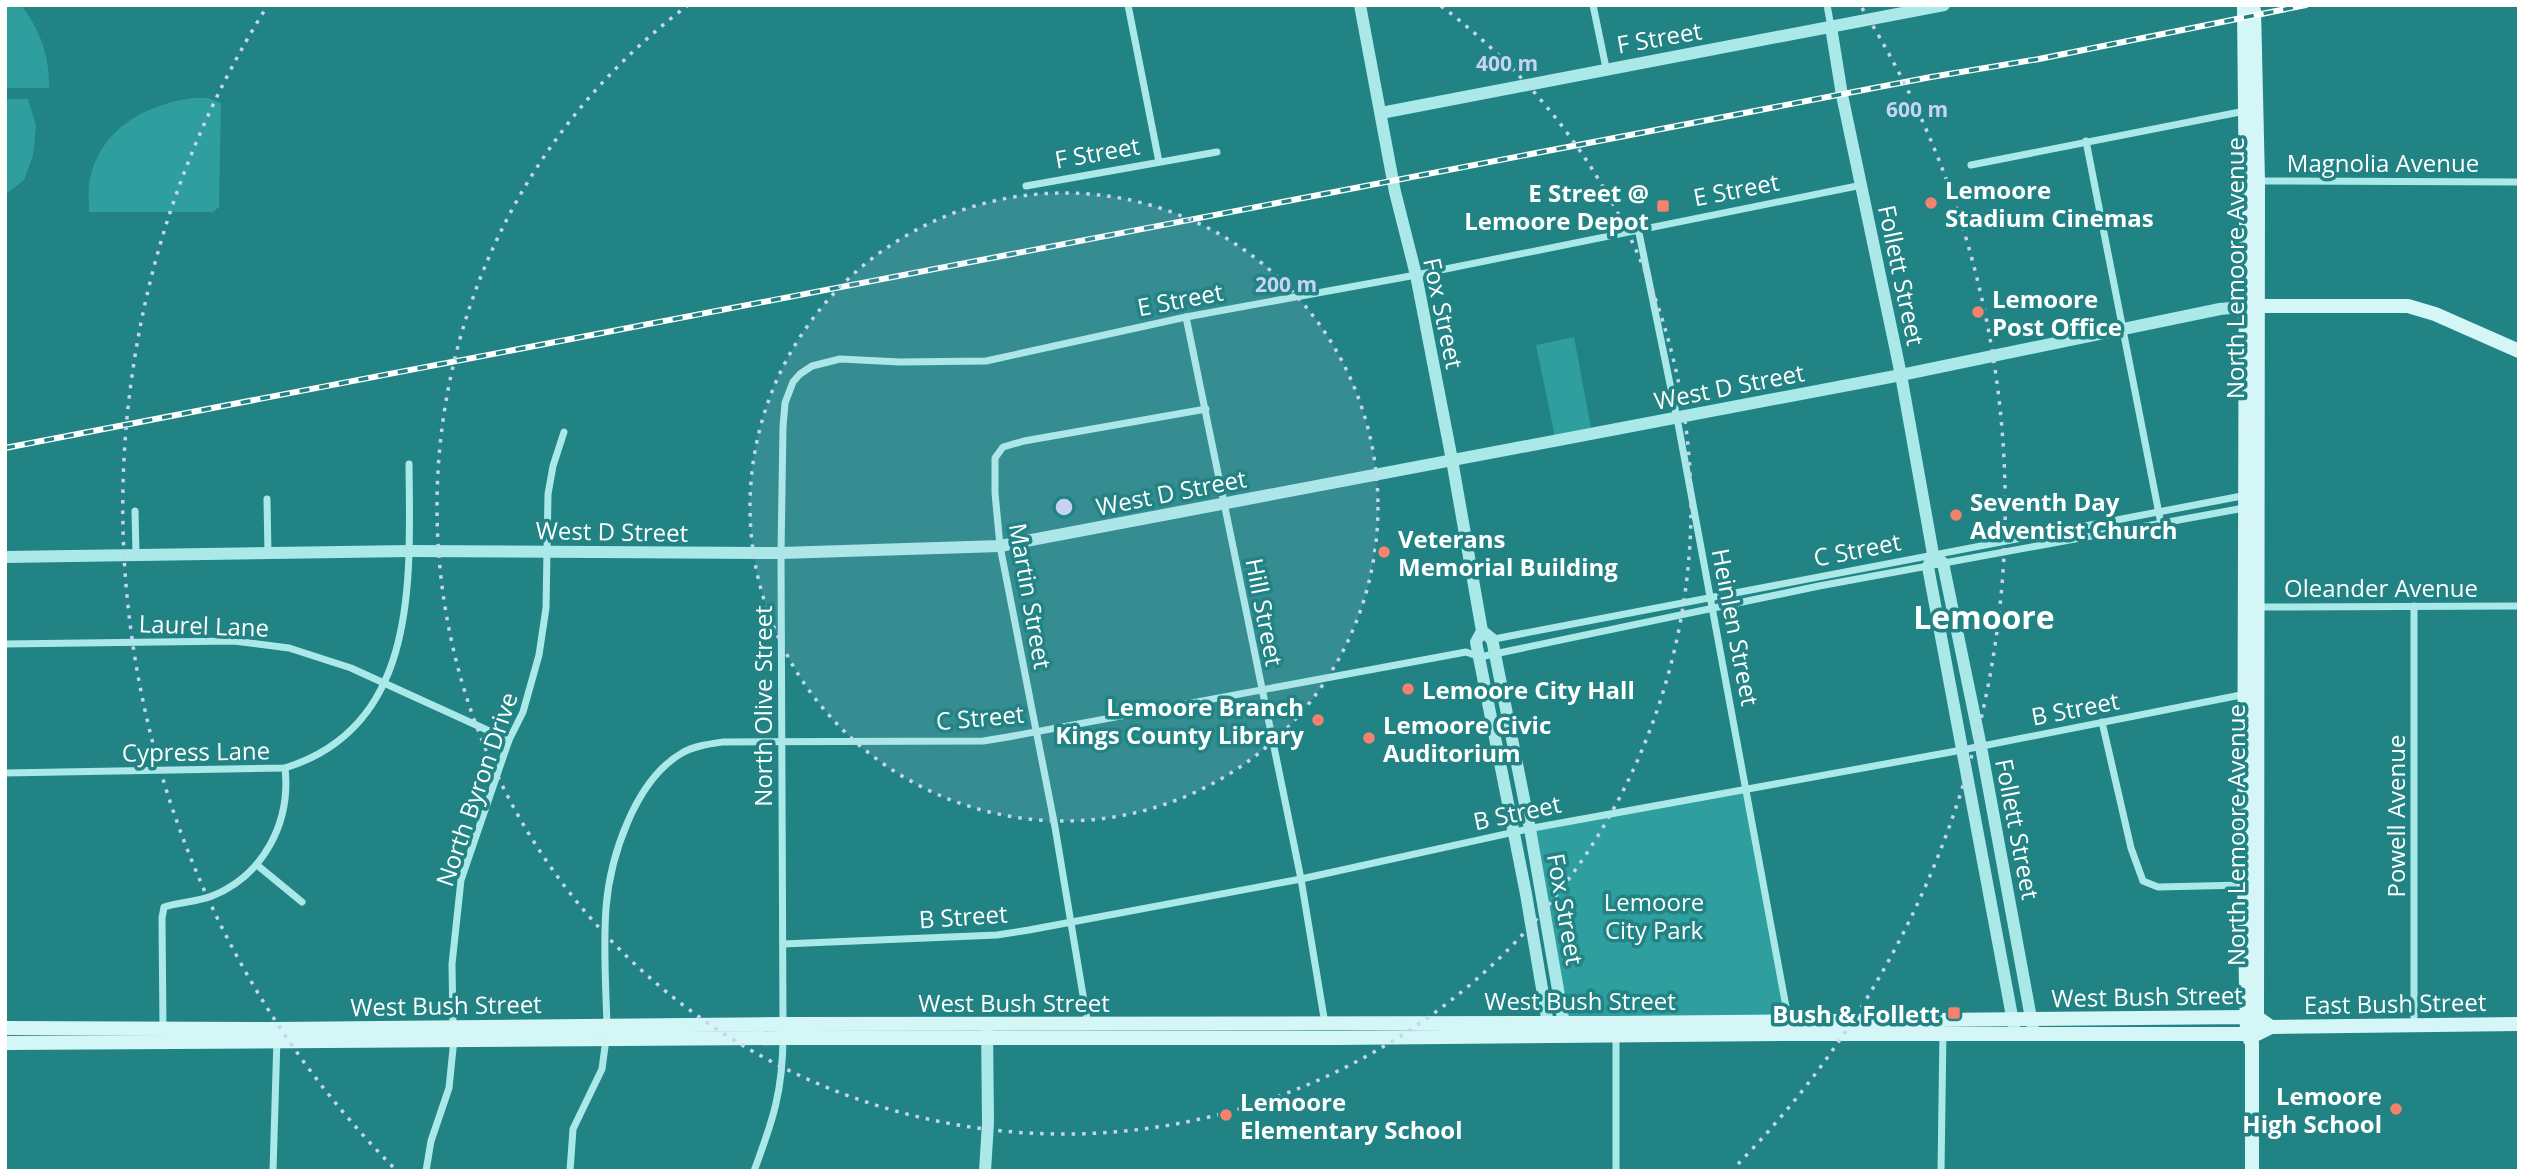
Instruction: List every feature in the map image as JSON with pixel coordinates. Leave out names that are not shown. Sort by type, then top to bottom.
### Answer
[{"type":"main road","name":"North Lemoore Avenue","points":[[2244,5],[2251,110]]},
{"type":"main road","name":"North Lemoore Avenue","points":[[2252,1171],[2251,110],[2254,5]]},
{"type":"main road","points":[[2251,306],[2407,306],[2435,314],[2519,351]]},
{"type":"main road","name":"West Bush Street","points":[[2033,1028],[2252,1018],[2271,1027]]},
{"type":"main road","name":"West Bush Street","points":[[1326,1031],[1548,1024],[1561,1030]]},
{"type":"main road","name":"East Bush Street","points":[[2271,1027],[2519,1024]]},
{"type":"main road","name":"West Bush Street","points":[[5,1043],[163,1036],[606,1032],[1616,1030],[1791,1027],[2033,1028],[2252,1037],[2271,1027]]},
{"type":"main road","name":"West Bush Street","points":[[5,1028],[163,1036]]},
{"type":"street","points":[[1128,5],[1159,162]]},
{"type":"street","name":"Fox Street","points":[[1360,5],[1395,192],[1416,275],[1452,460],[1480,644],[1548,1024]]},
{"type":"street","points":[[1593,5],[1606,68]]},
{"type":"street","name":"Follett Street","points":[[1827,5],[1842,94],[1901,375],[1962,750],[2014,1028]]},
{"type":"street","name":"F Street","points":[[1381,113],[1944,5]]},
{"type":"street","points":[[1971,165],[2251,110]]},
{"type":"street","points":[[2086,141],[2161,524]]},
{"type":"street","name":"F Street","points":[[1026,186],[1217,152]]},
{"type":"street","name":"Magnolia Avenue","points":[[2252,181],[2519,182]]},
{"type":"street","name":"E Street","points":[[796,377],[811,366],[840,359],[900,362],[986,361],[1186,317],[1416,275],[1862,185]]},
{"type":"street","name":"Heinlen Street","points":[[1639,228],[1678,418],[1791,1027]]},
{"type":"street","name":"West D Street","points":[[5,557],[410,551],[781,553],[1000,546],[1901,375],[2220,309],[2251,306]]},
{"type":"street","name":"Hill Street","points":[[1186,317],[1301,879],[1326,1031]]},
{"type":"street","name":"North Olive Street","points":[[754,1171],[776,1110],[781,1087],[781,553],[785,403],[796,377]]},
{"type":"street","name":"Martin Street","points":[[1090,1032],[1055,827],[1000,546],[995,458],[1003,447],[1024,441],[1206,409]]},
{"type":"street","name":"North Byron Drive","points":[[426,1171],[431,1141],[449,1088],[454,1034],[452,964],[461,880],[509,740],[523,712],[539,654],[546,608],[548,494],[553,466],[564,432]]},
{"type":"street","name":"Cypress Lane","points":[[5,773],[285,768],[310,760],[348,736],[372,705],[383,683],[398,648],[405,618],[409,591],[409,464]]},
{"type":"street","points":[[267,499],[268,554]]},
{"type":"street","points":[[1930,561],[1943,563],[2161,524],[2251,501]]},
{"type":"street","name":"C Street","points":[[1495,654],[2159,511],[2251,501]]},
{"type":"street","points":[[135,511],[136,555]]},
{"type":"street","name":"C Street","points":[[570,1171],[573,1129],[602,1069],[606,1032],[605,924],[608,890],[616,855],[644,791],[658,772],[674,758],[696,747],[723,742],[983,741],[1261,690],[1711,597],[1930,561]]},
{"type":"street","name":"Follett Street","points":[[1943,563],[1981,747],[2033,1028]]},
{"type":"street","name":"Powell Avenue","points":[[2414,606],[2414,1026]]},
{"type":"street","name":"Oleander Avenue","points":[[2251,607],[2519,606]]},
{"type":"street","name":"Laurel Lane","points":[[5,644],[214,641],[251,642],[289,648],[316,655],[383,683],[509,740]]},
{"type":"street","name":"Fox Street","points":[[1480,644],[1495,654],[1530,829],[1561,1030]]},
{"type":"street","name":"B Street","points":[[783,944],[997,935],[1301,879],[1514,832],[1981,747],[2251,693]]},
{"type":"street","points":[[2102,722],[2131,848],[2143,881],[2152,887],[2251,885]]},
{"type":"street","points":[[163,1036],[164,907],[220,893],[240,881],[257,865],[266,854],[281,821],[286,802],[285,768]]},
{"type":"street","points":[[257,865],[302,902]]},
{"type":"street","points":[[1941,1171],[1943,1028]]},
{"type":"street","points":[[1616,1030],[1616,1171]]},
{"type":"street","points":[[985,1171],[988,1124],[987,1032]]},
{"type":"street","points":[[273,1171],[276,1036]]},
{"type":"green space","points":[[5,5],[21,5],[34,24],[46,55],[49,88],[5,88]]},
{"type":"green space","points":[[193,98],[208,98],[221,103],[219,207],[213,212],[89,212],[89,185],[94,166],[112,136],[140,114]]},
{"type":"green space","points":[[5,99],[28,99],[36,126],[33,156],[24,180],[5,195]]},
{"type":"green space","points":[[1574,337],[1592,433],[1556,442],[1536,345]]},
{"type":"green space","name":"Lemoore City Park","points":[[1745,789],[1789,1021],[1564,1024],[1530,829]]},
{"type":"railway","points":[[5,448],[1931,77],[2039,59],[2306,5]]},
{"type":"place","name":"Lemoore Stadium Cinemas","points":[[1931,203]]},
{"type":"place","name":"E Street @ Lemoore Depot","points":[[1663,206]]},
{"type":"place","name":"Lemoore Post Office","points":[[1978,312]]},
{"type":"place","name":"Seventh Day Adventist Church","points":[[1956,515]]},
{"type":"place","name":"Veterans Memorial Building","points":[[1384,552]]},
{"type":"place","name":"Lemoore City Hall","points":[[1408,689]]},
{"type":"place","name":"Lemoore Branch Kings County Library","points":[[1318,720]]},
{"type":"place","name":"Lemoore Civic Auditorium","points":[[1369,738]]},
{"type":"place","name":"Bush & Follett","points":[[1954,1013]]},
{"type":"place","name":"Lemoore High School","points":[[2396,1109]]},
{"type":"place","name":"Lemoore Elementary School","points":[[1226,1115]]},
{"type":"district","name":"Lemoore","points":[[1984,616]]}]
